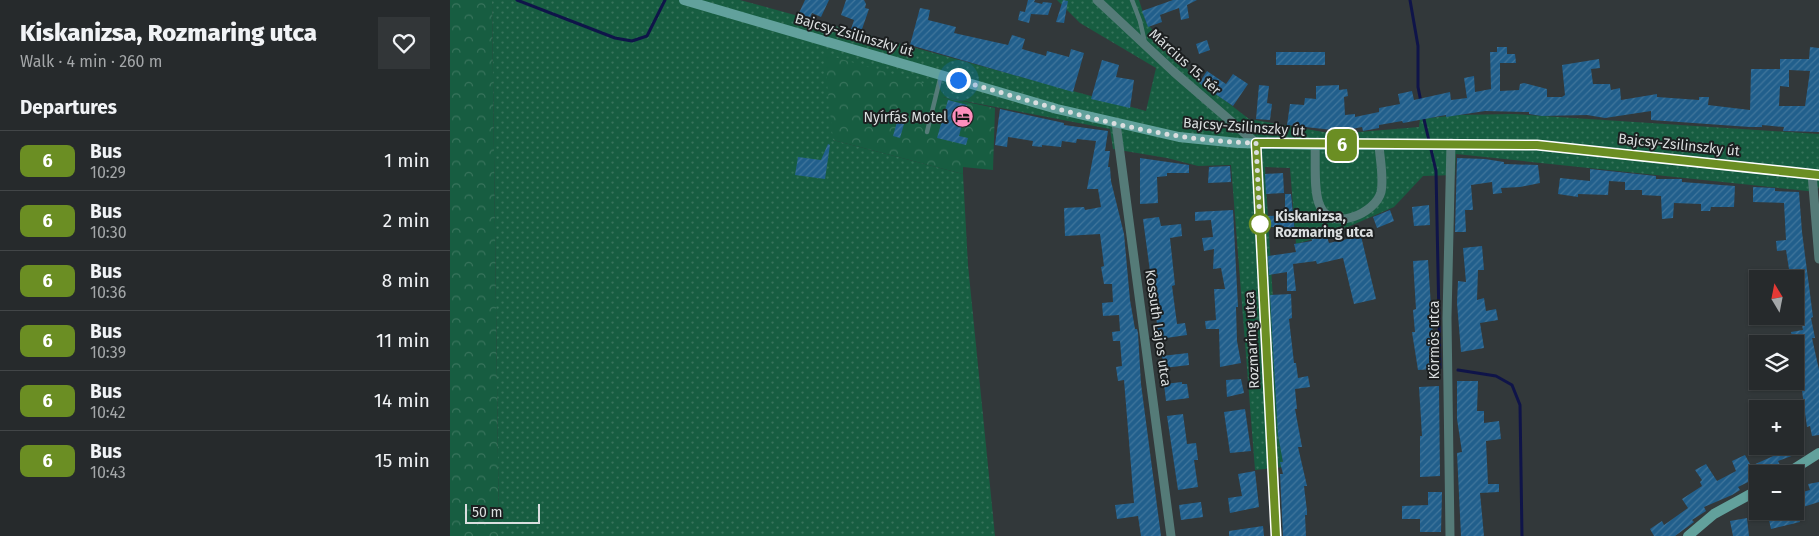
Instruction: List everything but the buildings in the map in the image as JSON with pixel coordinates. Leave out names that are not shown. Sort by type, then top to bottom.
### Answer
[{"type":"main road","name":"Bajcsy-Zsilinszky út","points":[[684,0],[1057,109],[1179,137],[1315,145],[1380,146],[1452,143],[1537,145],[1816,175]]},
{"type":"main road","points":[[1801,465],[1819,454]]},
{"type":"main road","points":[[1688,536],[1714,514],[1749,495]]},
{"type":"street","name":"Március 15. tér","points":[[1098,0],[1256,143]]},
{"type":"street","name":"Kossuth Lajos utca","points":[[1116,123],[1171,536]]},
{"type":"street","name":"Rozmaring utca","points":[[1256,143],[1276,536]]},
{"type":"street","name":"Körmös utca","points":[[1450,536],[1447,318],[1452,143]]},
{"type":"street","points":[[1315,145],[1320,206],[1328,215],[1338,219],[1368,210],[1377,201],[1382,185],[1380,146]]},
{"type":"street","points":[[1816,175],[1814,197],[1819,259]]},
{"type":"lane","points":[[1132,0],[1140,21],[1145,44]]},
{"type":"lane","points":[[927,132],[941,75]]},
{"type":"green space","points":[[450,0],[492,0],[499,536],[450,536]]},
{"type":"green space","points":[[492,0],[740,0],[1146,111],[1156,68],[1080,23],[1057,0],[1139,0],[1146,22],[1175,57],[1196,78],[1249,119],[1335,134],[1419,127],[1420,119],[1458,115],[1513,114],[1819,134],[1819,186],[1817,192],[1456,154],[1455,175],[1423,176],[1394,207],[1334,233],[1296,244],[1290,168],[1265,167],[1283,467],[1255,470],[1231,165],[1198,166],[1167,158],[1113,149],[1110,129],[943,97],[942,89],[833,140],[963,174],[968,265],[995,536],[499,536]]},
{"type":"green space","points":[[824,54],[943,89],[943,97],[995,108],[993,170],[963,167],[963,174],[833,140]]},
{"type":"waterway","points":[[517,0],[615,38],[632,41],[647,36],[665,0]]},
{"type":"waterway","points":[[1410,0],[1418,46],[1418,87],[1421,102]]},
{"type":"waterway","points":[[1423,115],[1436,171],[1440,368]]},
{"type":"waterway","points":[[1458,370],[1496,376],[1512,385],[1520,405],[1522,536]]},
{"type":"bus line","name":"6","points":[[1276,536],[1256,143],[1380,146],[1452,143],[1537,145],[1599,150],[1819,175]]},
{"type":"place","name":"Nyírfás Motel","points":[[963,117]]},
{"type":"place","name":"Kiskanizsa, Rozmaring utca","points":[[1260,224]]},
{"type":"route","points":[[958,80],[1057,109],[1155,132],[1200,140],[1256,143],[1260,224]]}]
